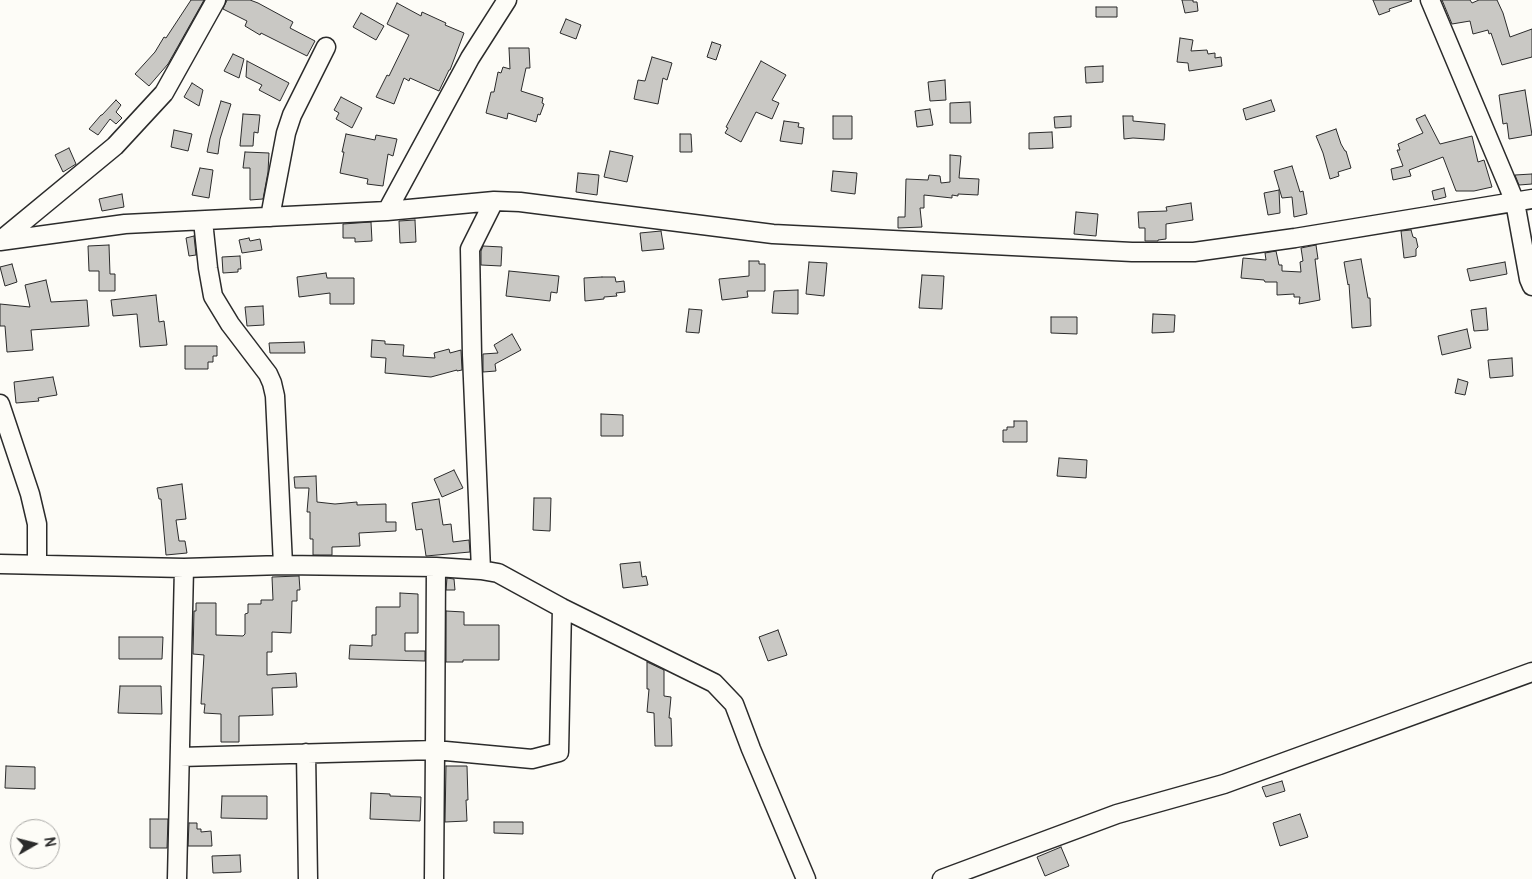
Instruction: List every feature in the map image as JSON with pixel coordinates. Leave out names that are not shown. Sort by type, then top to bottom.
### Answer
[{"type":"street","points":[[0,241],[115,146],[164,93],[216,0]]},
{"type":"street","points":[[387,211],[470,58],[507,0]]},
{"type":"street","points":[[1430,0],[1523,200],[1529,279],[1532,286]]},
{"type":"street","points":[[270,217],[286,133],[292,116],[326,47]]},
{"type":"street","points":[[0,241],[125,224],[387,211],[494,201],[520,202],[773,234],[1132,252],[1194,252],[1295,238],[1523,200]]},
{"type":"street","points":[[481,570],[472,354],[470,249],[494,201]]},
{"type":"street","points":[[203,220],[213,296],[230,324],[268,374],[272,383],[275,396],[283,565]]},
{"type":"street","points":[[0,404],[30,494],[37,524],[37,564]]},
{"type":"street","points":[[0,564],[184,568],[283,565],[436,566],[498,573],[562,608],[714,683],[734,704],[806,879]]},
{"type":"street","points":[[434,879],[436,566]]},
{"type":"street","points":[[177,879],[184,568]]},
{"type":"street","points":[[180,757],[435,750],[532,758],[559,752],[562,608]]},
{"type":"street","points":[[942,879],[1117,814],[1224,784],[1532,672]]},
{"type":"street","points":[[306,753],[308,879]]},
{"type":"building","points":[[191,0],[204,0],[168,64],[149,86],[135,74],[155,52],[164,37],[166,38]]},
{"type":"building","points":[[227,0],[250,0],[293,22],[290,28],[315,41],[307,56],[261,33],[260,35],[245,26],[247,21],[223,9]]},
{"type":"building","points":[[1182,0],[1197,2],[1198,11],[1185,13]]},
{"type":"building","points":[[1373,0],[1412,1],[1389,9],[1390,11],[1379,15]]},
{"type":"building","points":[[1442,0],[1470,0],[1472,3],[1479,0],[1497,0],[1510,37],[1532,29],[1532,57],[1502,65],[1491,33],[1489,34],[1488,30],[1473,34],[1470,21],[1452,24]]},
{"type":"building","points":[[397,3],[421,16],[422,12],[464,33],[450,70],[439,91],[410,78],[409,81],[404,78],[394,104],[376,97],[387,75],[389,76],[409,35],[387,24]]},
{"type":"building","points":[[1096,7],[1117,7],[1117,17],[1096,17]]},
{"type":"building","points":[[361,13],[384,26],[376,40],[353,27]]},
{"type":"building","points":[[566,19],[581,25],[576,39],[560,33]]},
{"type":"building","points":[[1180,38],[1193,40],[1191,51],[1207,50],[1208,54],[1215,53],[1215,58],[1221,57],[1222,66],[1189,71],[1188,63],[1177,62]]},
{"type":"building","points":[[712,42],[721,45],[716,60],[707,57]]},
{"type":"building","points":[[509,48],[529,48],[530,68],[526,68],[521,91],[543,98],[542,103],[544,104],[536,122],[508,113],[507,119],[486,113],[491,92],[494,92],[498,72],[501,73],[503,67],[510,69]]},
{"type":"building","points":[[233,54],[244,59],[239,78],[224,71]]},
{"type":"building","points":[[652,57],[672,63],[667,80],[663,78],[658,104],[634,99],[638,80],[645,81]]},
{"type":"building","points":[[247,61],[289,83],[280,101],[259,90],[262,85],[246,77]]},
{"type":"building","points":[[761,61],[786,75],[772,100],[779,103],[772,119],[756,112],[741,142],[725,133],[728,128],[726,127]]},
{"type":"building","points":[[1103,66],[1103,82],[1086,83],[1085,67]]},
{"type":"building","points":[[945,80],[946,100],[930,101],[928,82]]},
{"type":"building","points":[[192,83],[203,90],[199,106],[184,97]]},
{"type":"building","points":[[1525,90],[1532,135],[1509,139],[1507,123],[1503,124],[1499,95]]},
{"type":"building","points":[[341,97],[362,108],[352,128],[336,119],[339,113],[334,110]]},
{"type":"building","points":[[116,100],[121,105],[116,112],[122,118],[116,124],[110,119],[98,135],[89,129],[101,115]]},
{"type":"building","points":[[1271,100],[1275,111],[1246,120],[1243,109]]},
{"type":"building","points":[[221,101],[231,104],[220,139],[218,154],[207,152]]},
{"type":"building","points":[[970,102],[971,123],[950,123],[950,103]]},
{"type":"building","points":[[930,109],[933,125],[917,127],[915,111]]},
{"type":"building","points":[[243,114],[260,115],[258,133],[254,132],[253,146],[240,146]]},
{"type":"building","points":[[1425,115],[1440,144],[1472,136],[1478,162],[1484,160],[1492,187],[1474,191],[1456,191],[1443,157],[1409,170],[1411,176],[1393,180],[1391,169],[1403,166],[1397,150],[1400,150],[1398,144],[1423,133],[1416,119]]},
{"type":"building","points":[[833,116],[852,116],[852,139],[833,139]]},
{"type":"building","points":[[1071,116],[1071,127],[1055,128],[1054,117]]},
{"type":"building","points":[[1123,116],[1133,116],[1133,121],[1165,124],[1164,140],[1124,139]]},
{"type":"building","points":[[784,121],[799,123],[798,127],[804,128],[802,144],[780,141]]},
{"type":"building","points":[[1336,129],[1351,168],[1338,172],[1339,176],[1330,179],[1316,136]]},
{"type":"building","points":[[174,130],[192,134],[188,151],[171,147]]},
{"type":"building","points":[[1052,132],[1053,148],[1029,149],[1029,133]]},
{"type":"building","points":[[346,134],[375,140],[376,135],[397,139],[393,156],[388,154],[383,186],[367,184],[368,179],[340,173]]},
{"type":"building","points":[[680,134],[691,134],[692,152],[680,152]]},
{"type":"building","points":[[69,148],[76,164],[63,172],[55,155]]},
{"type":"building","points":[[610,151],[633,156],[627,182],[604,177]]},
{"type":"building","points":[[245,152],[269,153],[263,199],[250,200],[250,168],[243,168]]},
{"type":"building","points":[[950,155],[961,156],[959,178],[979,179],[978,195],[958,194],[958,196],[952,195],[952,198],[924,195],[924,208],[920,208],[922,227],[898,228],[898,217],[905,217],[906,179],[928,180],[929,175],[940,176],[941,183],[950,182]]},
{"type":"building","points":[[1292,166],[1300,192],[1303,191],[1307,214],[1294,217],[1292,197],[1282,198],[1274,171]]},
{"type":"building","points":[[200,168],[213,170],[209,198],[192,195]]},
{"type":"building","points":[[833,171],[857,173],[855,194],[831,191]]},
{"type":"building","points":[[578,173],[599,175],[597,195],[576,192]]},
{"type":"building","points":[[1532,174],[1532,184],[1519,185],[1515,175]]},
{"type":"building","points":[[1444,188],[1446,197],[1434,200],[1432,191]]},
{"type":"building","points":[[1279,190],[1280,213],[1268,215],[1264,193]]},
{"type":"building","points":[[122,194],[124,207],[102,211],[99,199]]},
{"type":"building","points":[[1191,203],[1193,220],[1166,224],[1166,239],[1145,241],[1145,228],[1139,228],[1138,212],[1167,211],[1166,207]]},
{"type":"building","points":[[1076,212],[1098,214],[1096,236],[1074,234]]},
{"type":"building","points":[[415,220],[416,242],[400,243],[399,221]]},
{"type":"building","points":[[371,222],[372,241],[355,242],[355,238],[343,238],[343,224]]},
{"type":"building","points":[[1411,230],[1413,237],[1416,238],[1418,247],[1416,249],[1416,256],[1404,258],[1401,231]]},
{"type":"building","points":[[661,231],[664,249],[642,251],[640,233]]},
{"type":"building","points":[[194,236],[196,255],[189,256],[186,238]]},
{"type":"building","points":[[249,238],[250,241],[260,239],[262,250],[242,253],[239,240]]},
{"type":"building","points":[[109,245],[110,274],[115,274],[115,291],[99,291],[99,271],[89,271],[88,246]]},
{"type":"building","points":[[1316,245],[1318,259],[1315,259],[1320,300],[1299,304],[1300,297],[1294,297],[1294,294],[1277,295],[1277,282],[1241,278],[1243,258],[1266,260],[1265,253],[1276,251],[1279,265],[1282,265],[1282,271],[1301,272],[1300,262],[1303,261],[1301,248]]},
{"type":"building","points":[[483,246],[502,247],[501,266],[481,265]]},
{"type":"building","points":[[240,256],[241,269],[238,269],[238,272],[223,273],[222,257]]},
{"type":"building","points":[[1361,259],[1368,298],[1370,298],[1371,326],[1352,328],[1349,284],[1344,262]]},
{"type":"building","points":[[749,261],[759,261],[759,264],[765,264],[765,291],[747,291],[748,297],[722,300],[719,279],[749,276]]},
{"type":"building","points":[[809,262],[827,263],[824,296],[806,294]]},
{"type":"building","points":[[1505,262],[1507,274],[1470,281],[1467,269]]},
{"type":"building","points":[[12,264],[17,282],[5,286],[0,267]]},
{"type":"building","points":[[509,271],[559,276],[557,293],[551,292],[550,301],[506,296]]},
{"type":"building","points":[[326,273],[327,278],[354,278],[354,304],[330,304],[330,293],[299,297],[297,277]]},
{"type":"building","points":[[922,275],[944,276],[942,309],[919,308]]},
{"type":"building","points":[[615,277],[616,282],[624,281],[625,292],[616,293],[617,296],[604,297],[604,299],[585,301],[584,278]]},
{"type":"building","points":[[46,280],[51,302],[87,300],[89,326],[31,330],[33,350],[7,352],[5,326],[0,326],[0,304],[30,307],[25,285]]},
{"type":"building","points":[[798,290],[798,314],[772,313],[774,291]]},
{"type":"building","points":[[156,295],[159,322],[164,321],[167,345],[140,347],[137,314],[113,316],[111,300]]},
{"type":"building","points":[[263,306],[264,325],[247,326],[245,307]]},
{"type":"building","points":[[1486,308],[1488,330],[1474,331],[1471,310]]},
{"type":"building","points":[[689,309],[702,310],[699,333],[686,332]]},
{"type":"building","points":[[1153,314],[1175,315],[1174,332],[1152,333]]},
{"type":"building","points":[[1051,317],[1077,317],[1077,334],[1051,333]]},
{"type":"building","points":[[1467,329],[1471,348],[1442,355],[1438,336]]},
{"type":"building","points":[[512,334],[521,350],[495,364],[496,371],[483,372],[483,354],[498,353],[494,345]]},
{"type":"building","points":[[372,340],[385,341],[385,344],[404,345],[403,356],[435,358],[434,353],[449,349],[450,353],[461,350],[462,370],[431,377],[385,373],[386,358],[371,357]]},
{"type":"building","points":[[304,342],[305,353],[270,353],[269,343]]},
{"type":"building","points":[[185,346],[217,346],[217,356],[213,356],[213,362],[208,362],[208,369],[185,369]]},
{"type":"building","points":[[1512,358],[1513,376],[1490,378],[1488,360]]},
{"type":"building","points":[[53,377],[57,395],[38,398],[39,401],[16,403],[14,382]]},
{"type":"building","points":[[1458,379],[1468,382],[1465,395],[1455,393]]},
{"type":"building","points":[[601,414],[623,415],[623,436],[601,436]]},
{"type":"building","points":[[1014,421],[1027,421],[1027,442],[1003,442],[1003,430],[1007,430],[1007,427],[1014,427]]},
{"type":"building","points":[[1059,458],[1087,460],[1086,478],[1057,476]]},
{"type":"building","points":[[454,470],[463,488],[442,497],[434,479]]},
{"type":"building","points":[[316,476],[317,502],[335,504],[357,502],[357,505],[386,504],[386,522],[396,522],[396,531],[359,533],[360,546],[332,547],[332,555],[313,555],[313,539],[310,539],[310,512],[307,512],[309,488],[295,488],[294,477]]},
{"type":"building","points":[[182,484],[186,519],[176,520],[179,541],[185,541],[187,553],[166,555],[161,499],[159,499],[157,488]]},
{"type":"building","points":[[534,498],[551,498],[550,531],[533,530]]},
{"type":"building","points":[[439,499],[443,525],[451,524],[453,542],[469,540],[470,552],[426,556],[422,529],[416,530],[412,503]]},
{"type":"building","points":[[640,562],[642,577],[646,576],[648,585],[623,588],[620,564]]},
{"type":"building","points":[[299,576],[300,590],[297,590],[297,601],[292,601],[291,633],[272,632],[272,652],[267,652],[267,675],[296,673],[297,687],[272,688],[273,715],[239,716],[239,742],[221,742],[221,714],[204,713],[205,704],[201,704],[204,655],[193,654],[194,611],[196,611],[196,603],[216,603],[216,635],[243,636],[245,634],[245,614],[248,613],[248,604],[261,604],[261,600],[273,600],[272,577]]},
{"type":"building","points":[[447,578],[454,579],[455,590],[446,590]]},
{"type":"building","points":[[400,593],[418,594],[418,633],[405,633],[405,651],[425,651],[425,661],[349,659],[350,645],[372,646],[372,635],[376,635],[376,607],[400,607]]},
{"type":"building","points":[[446,611],[464,612],[464,625],[499,625],[499,660],[446,662]]},
{"type":"building","points":[[778,630],[787,655],[768,661],[759,637]]},
{"type":"building","points":[[119,637],[163,637],[162,659],[119,659]]},
{"type":"building","points":[[647,662],[664,670],[664,696],[671,697],[669,718],[671,718],[672,746],[655,746],[654,713],[647,712],[649,689],[647,689]]},
{"type":"building","points":[[120,686],[161,686],[162,714],[118,713]]},
{"type":"building","points":[[6,766],[35,767],[35,789],[5,788]]},
{"type":"building","points":[[446,766],[467,766],[467,821],[445,822]]},
{"type":"building","points":[[1282,781],[1285,791],[1266,797],[1262,787]]},
{"type":"building","points":[[371,793],[421,797],[420,821],[370,819]]},
{"type":"building","points":[[222,796],[267,796],[267,819],[221,818]]},
{"type":"building","points":[[1300,814],[1308,837],[1280,846],[1273,823]]},
{"type":"building","points":[[150,819],[168,819],[167,848],[150,848]]},
{"type":"building","points":[[494,822],[523,822],[523,834],[494,833]]},
{"type":"building","points":[[189,823],[197,823],[197,829],[201,829],[201,832],[211,831],[212,846],[188,846]]},
{"type":"building","points":[[1061,847],[1069,866],[1045,876],[1037,857]]},
{"type":"building","points":[[240,855],[241,872],[213,873],[212,856]]}]
